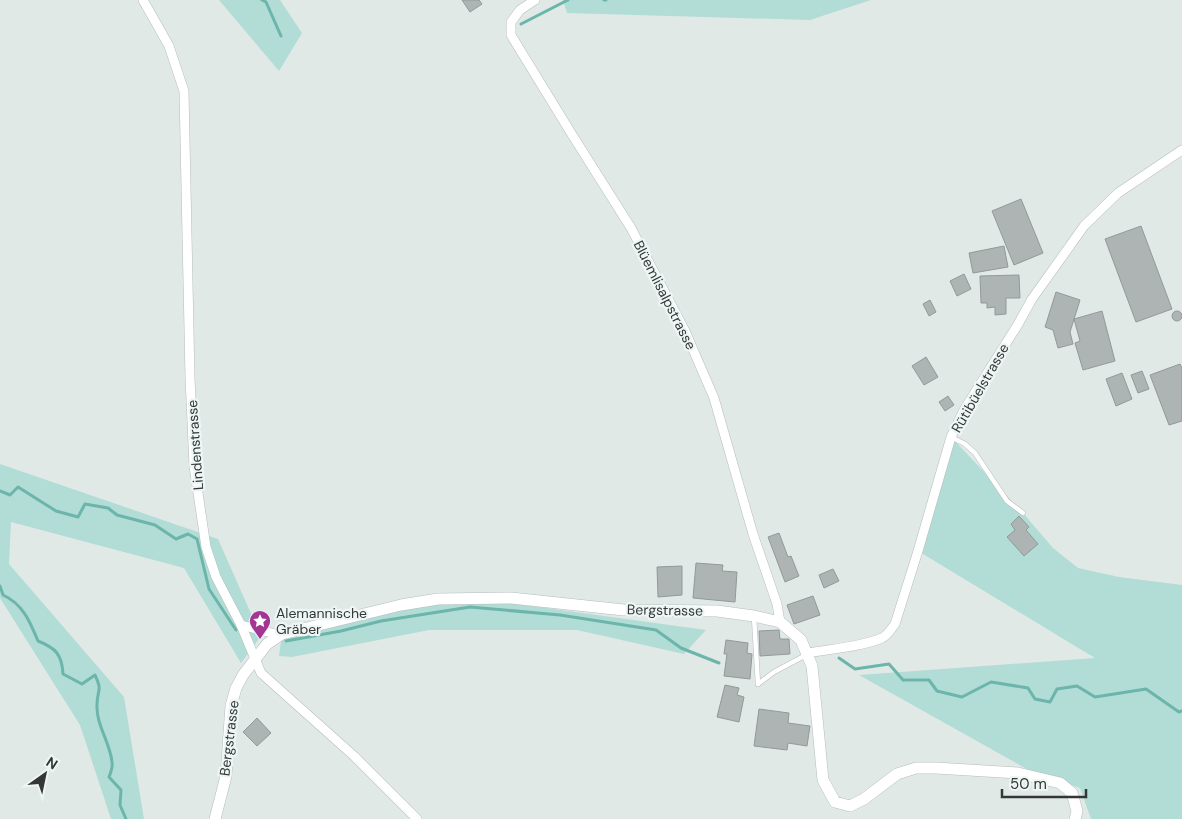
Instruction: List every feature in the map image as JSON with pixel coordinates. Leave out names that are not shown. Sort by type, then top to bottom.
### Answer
[{"type":"street","name":"Lindenstrasse","points":[[143,0],[169,46],[184,91],[190,378],[194,466],[206,547],[216,577],[241,625],[261,673],[354,756],[417,819]]},
{"type":"street","name":"Blüemlisalpstrasse","points":[[535,0],[520,10],[511,22],[511,35],[631,228],[685,331],[714,398],[753,534],[777,604],[780,622]]},
{"type":"street","name":"Rütibüelstrasse","points":[[808,653],[862,643],[881,638],[889,633],[895,624],[951,438],[964,410],[1032,299],[1084,226],[1118,193],[1182,150]]},
{"type":"street","name":"Bergstrasse","points":[[215,819],[226,776],[231,706],[236,688],[255,659],[267,644],[278,635],[402,605],[438,599],[521,599],[624,610],[700,611],[754,616],[780,622],[801,640],[808,653],[814,680],[822,780],[835,802],[850,806],[864,799],[897,774],[916,768],[1018,773],[1060,783],[1072,793],[1077,811],[1076,819]]},
{"type":"street","points":[[241,625],[278,635]]},
{"type":"lane","points":[[951,438],[965,444],[975,453],[1007,501],[1023,513]]},
{"type":"lane","points":[[754,616],[758,684],[774,672],[808,653]]},
{"type":"shaded area","points":[[219,0],[280,0],[302,33],[279,71]]},
{"type":"shaded area","points":[[563,0],[871,0],[810,20],[567,13]]},
{"type":"shaded area","points":[[951,437],[1023,513],[1053,548],[1078,568],[1119,577],[1182,585],[1182,819],[1091,819],[1080,788],[1034,773],[859,675],[1095,658],[918,551]]},
{"type":"shaded area","points":[[0,464],[218,539],[261,636],[241,663],[184,568],[11,522],[9,564],[124,697],[144,819],[111,819],[80,725],[0,598]]},
{"type":"shaded area","points":[[496,601],[706,630],[684,654],[577,630],[429,630],[292,657],[279,656],[282,634],[401,605]]},
{"type":"building","points":[[462,0],[479,0],[482,4],[470,12]]},
{"type":"building","points":[[1021,199],[1043,253],[1014,265],[992,211]]},
{"type":"building","points":[[1141,226],[1172,309],[1136,322],[1105,239]]},
{"type":"building","points":[[1004,246],[1008,267],[973,273],[969,253]]},
{"type":"building","points":[[964,274],[971,289],[957,296],[950,281]]},
{"type":"building","points":[[1019,275],[1020,298],[1006,298],[1006,314],[995,315],[995,307],[987,308],[987,303],[981,303],[980,276]]},
{"type":"building","points":[[1056,292],[1080,300],[1070,332],[1073,344],[1058,348],[1053,330],[1045,327]]},
{"type":"building","points":[[930,300],[936,312],[929,316],[923,304]]},
{"type":"building","points":[[1102,311],[1115,361],[1083,370],[1075,343],[1080,341],[1074,319]]},
{"type":"building","points":[[1175,311],[1179,311],[1182,316],[1181,320],[1175,321],[1172,318],[1172,314]]},
{"type":"building","points":[[926,357],[938,377],[924,385],[912,366]]},
{"type":"building","points":[[1180,364],[1182,368],[1182,421],[1169,425],[1150,375]]},
{"type":"building","points":[[1142,371],[1149,389],[1138,393],[1131,375]]},
{"type":"building","points":[[1122,373],[1132,399],[1116,406],[1106,379]]},
{"type":"building","points":[[948,396],[954,405],[945,411],[939,402]]},
{"type":"building","points":[[1019,516],[1029,527],[1026,530],[1038,544],[1024,556],[1007,537],[1015,530],[1011,524]]},
{"type":"building","points":[[779,533],[788,557],[791,556],[799,576],[785,582],[768,537]]},
{"type":"building","points":[[696,563],[723,565],[722,571],[737,572],[735,602],[693,598]]},
{"type":"building","points":[[682,566],[682,595],[658,597],[657,567]]},
{"type":"building","points":[[833,569],[839,581],[824,588],[819,575]]},
{"type":"building","points":[[813,596],[820,615],[794,624],[787,605]]},
{"type":"building","points":[[779,630],[780,639],[789,639],[790,654],[760,656],[759,631]]},
{"type":"building","points":[[726,640],[748,643],[747,653],[752,654],[750,679],[724,676],[727,654],[724,654]]},
{"type":"building","points":[[725,685],[739,688],[737,695],[744,697],[739,722],[717,717]]},
{"type":"building","points":[[759,709],[789,713],[788,723],[810,726],[807,746],[788,743],[787,750],[754,746]]},
{"type":"building","points":[[257,718],[271,733],[257,746],[243,732]]},
{"type":"waterway","points":[[262,0],[266,2],[281,36]]},
{"type":"waterway","points":[[521,24],[568,0]]},
{"type":"waterway","points":[[0,491],[10,495],[18,487],[56,511],[78,517],[85,504],[108,508],[117,515],[155,525],[176,539],[188,534],[197,539],[209,589],[236,630]]},
{"type":"waterway","points":[[0,586],[3,595],[21,608],[38,641],[49,646],[57,653],[63,674],[82,684],[95,675],[99,688],[97,712],[112,762],[109,777],[121,790],[120,805],[126,819]]},
{"type":"waterway","points":[[286,641],[341,631],[381,621],[470,607],[560,615],[656,630],[681,648],[719,663]]},
{"type":"waterway","points":[[839,658],[855,669],[889,664],[903,680],[929,680],[937,691],[962,697],[991,682],[1028,688],[1035,699],[1050,702],[1057,689],[1077,686],[1095,697],[1146,689],[1179,712],[1182,711]]},
{"type":"place","name":"Alemannische Gräber","points":[[260,640]]}]
